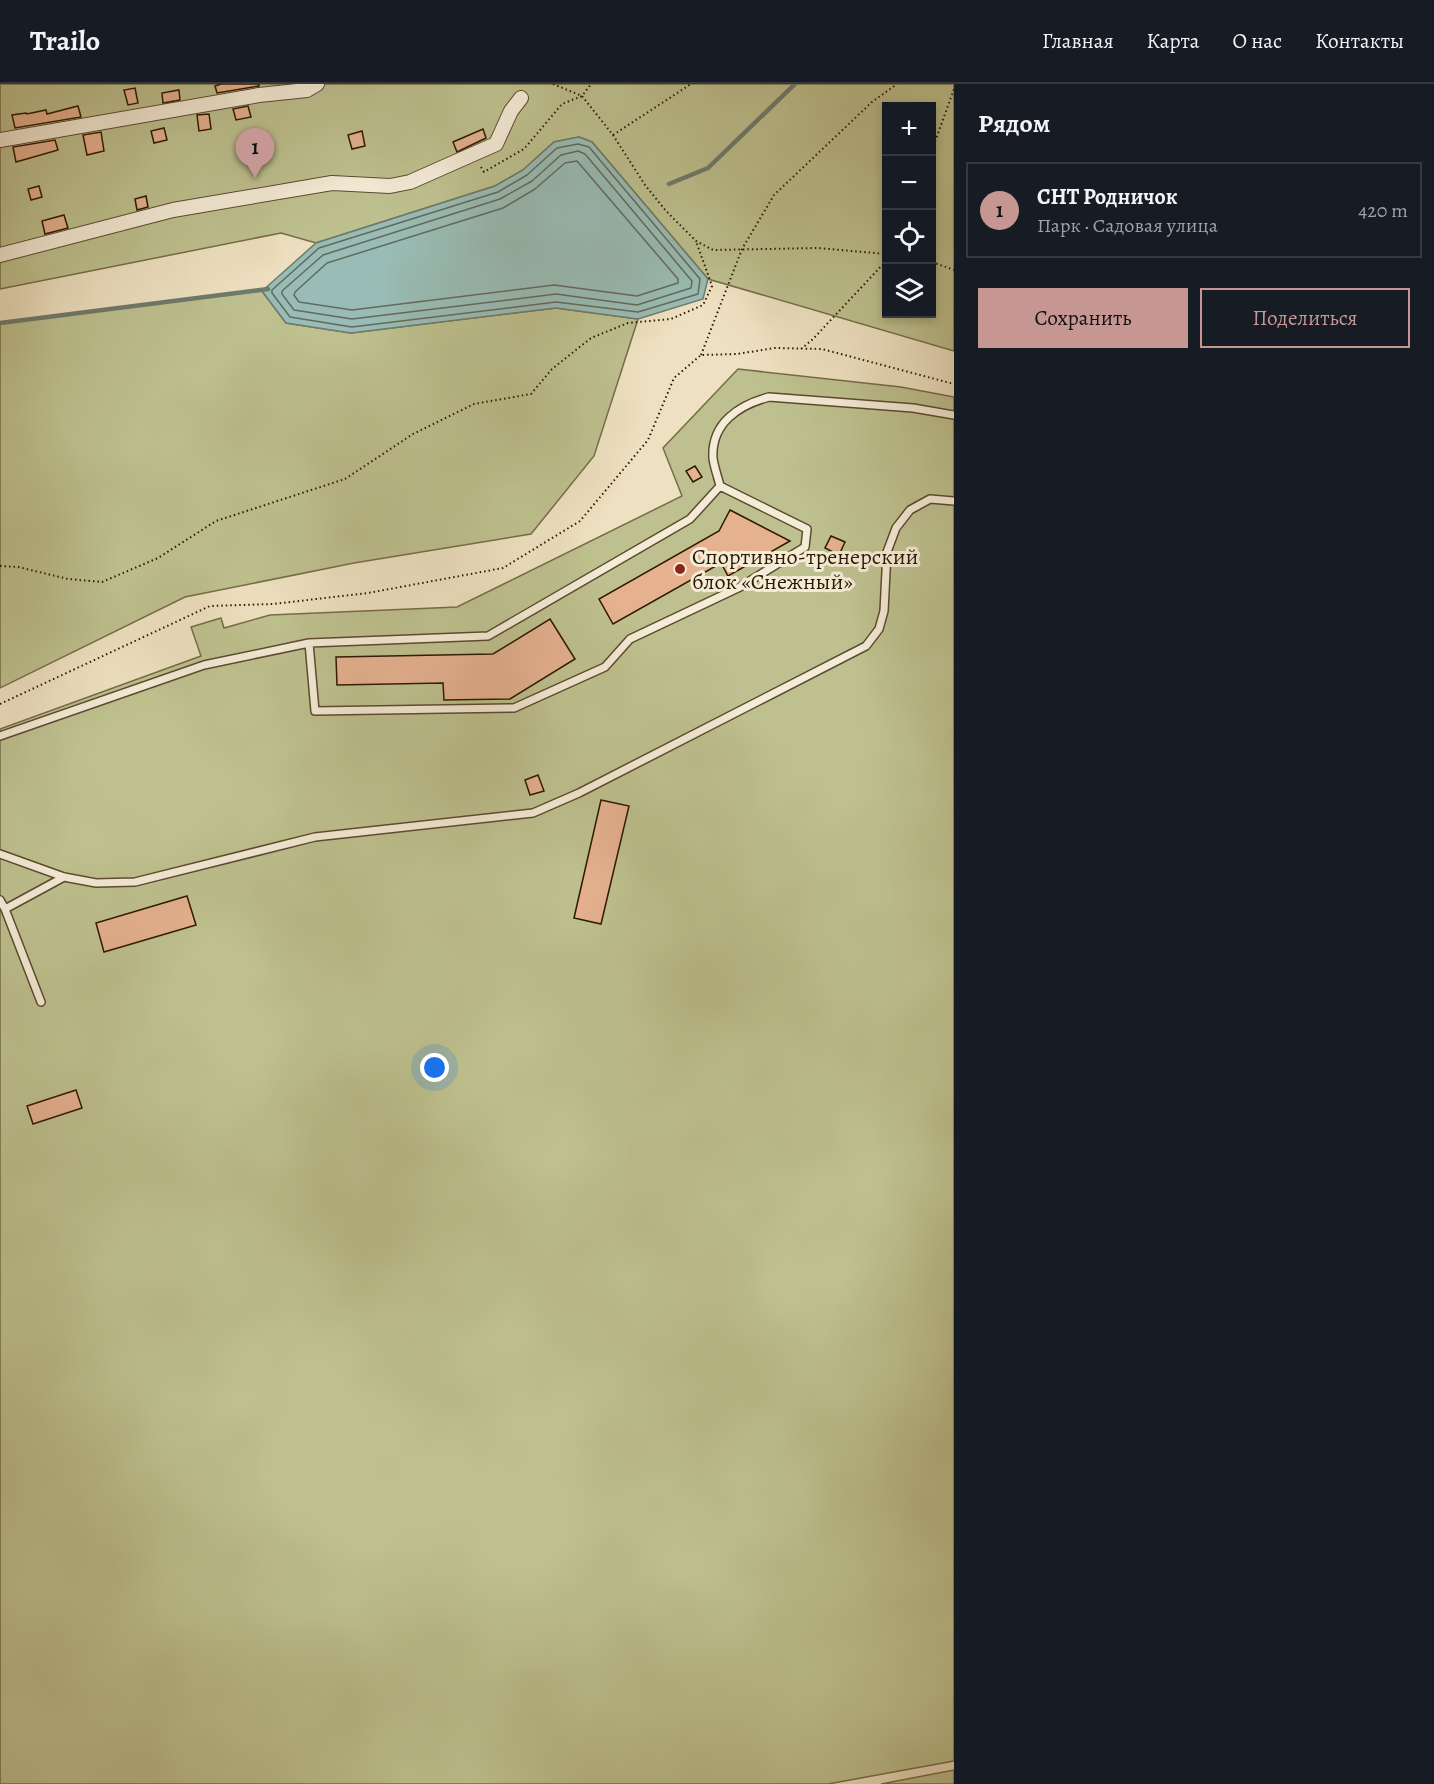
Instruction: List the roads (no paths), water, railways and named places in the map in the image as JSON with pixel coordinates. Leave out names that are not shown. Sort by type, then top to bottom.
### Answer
[{"type":"street","points":[[0,140],[259,95],[307,90],[318,84]]},
{"type":"street","points":[[0,255],[173,210],[332,183],[390,186],[410,182],[495,144],[511,111],[521,98]]},
{"type":"lane","points":[[309,643],[315,711],[514,708],[605,667],[630,639],[740,586],[805,547],[807,529],[720,486],[713,458],[715,442],[723,422],[735,410],[769,397],[913,408],[954,415]]},
{"type":"lane","points":[[0,736],[204,665],[309,643],[488,636],[690,519],[720,486]]},
{"type":"lane","points":[[0,854],[64,878],[96,883],[135,882],[315,837],[533,813],[579,793],[866,646],[879,629],[884,611],[887,552],[896,528],[910,510],[930,499],[954,501]]},
{"type":"lane","points":[[5,909],[64,878]]},
{"type":"lane","points":[[0,900],[41,1002]]},
{"type":"water","points":[[579,137],[592,142],[708,279],[703,299],[638,319],[556,308],[351,333],[286,323],[262,291],[316,243],[495,186],[523,170],[554,142]]},
{"type":"waterway","points":[[669,184],[708,168],[795,84]]},
{"type":"waterway","points":[[0,323],[268,289]]},
{"type":"place","name":"СНТ Родничок","points":[[255,178]]},
{"type":"place","name":"Спортивно-тренерский блок «Снежный»","points":[[680,569]]}]
